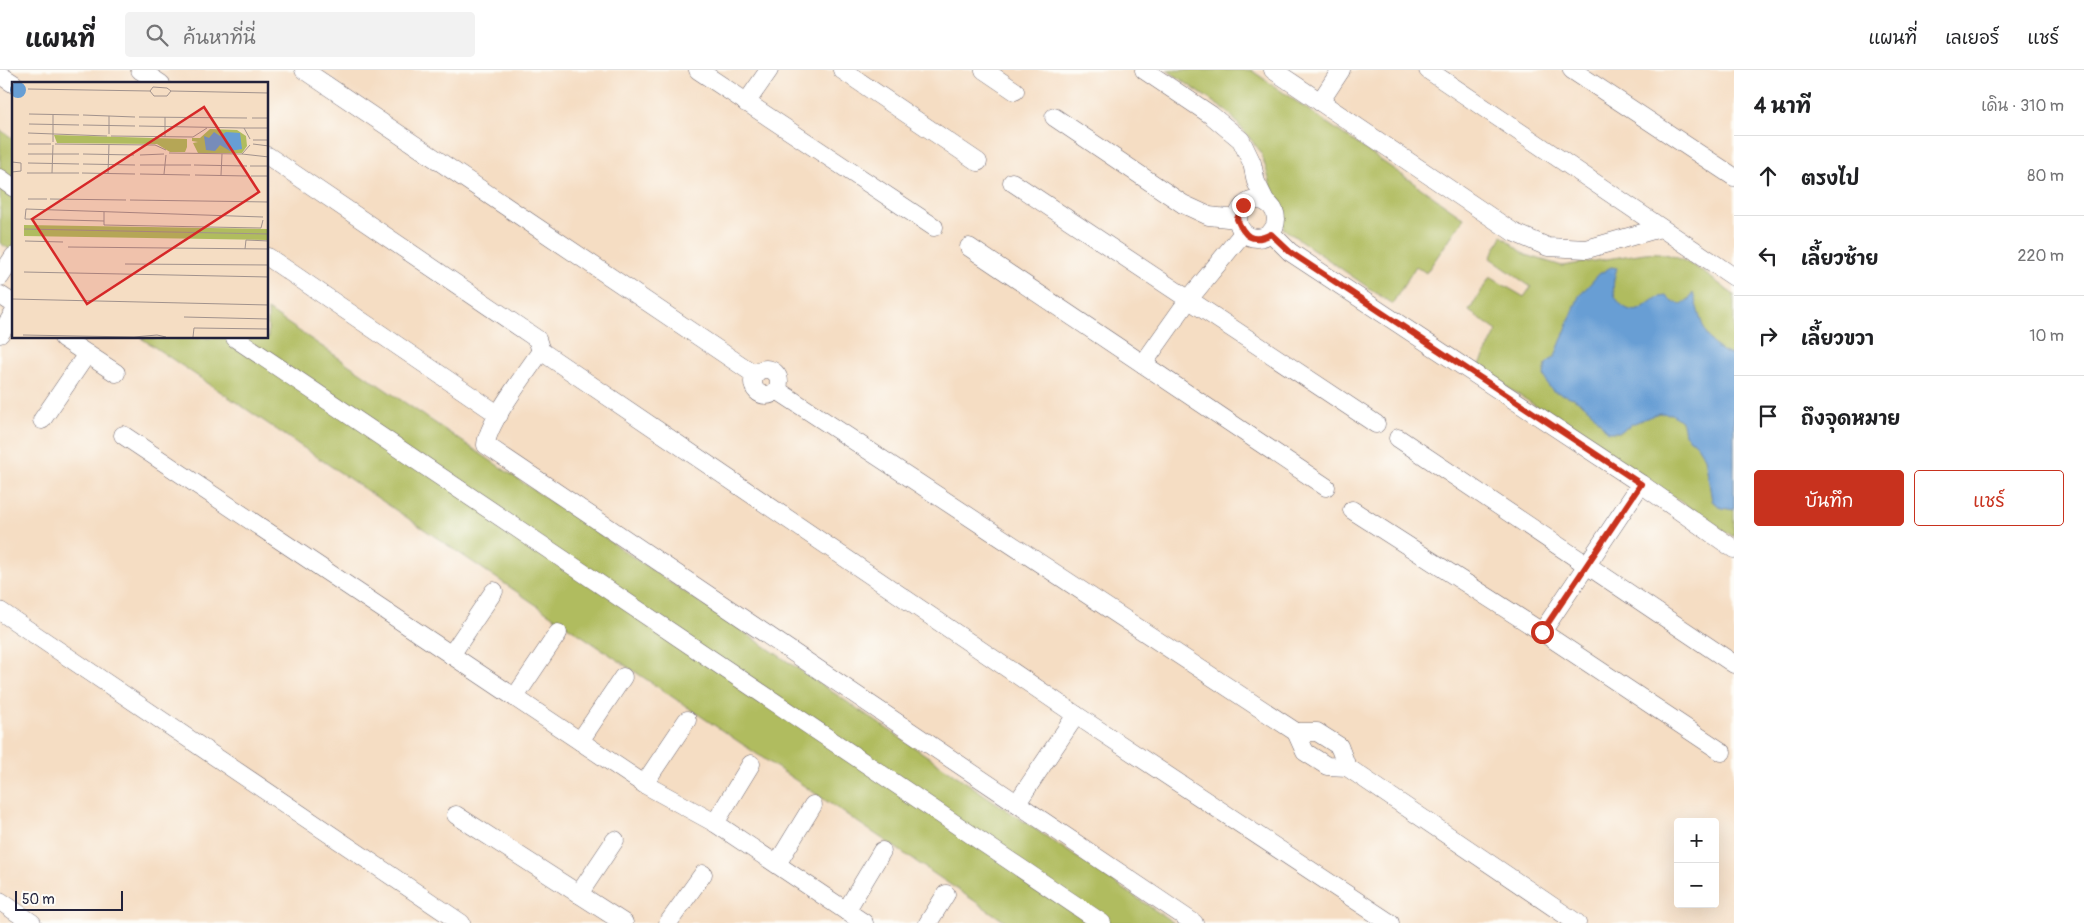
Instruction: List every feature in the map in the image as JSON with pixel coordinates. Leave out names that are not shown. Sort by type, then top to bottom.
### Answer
[{"type":"street","points":[[140,70],[158,82]]},
{"type":"street","points":[[304,70],[754,374],[763,369],[773,371],[779,380],[777,390],[1296,732],[1305,752],[1327,766],[1347,767],[1577,923]]},
{"type":"street","points":[[698,70],[934,227]]},
{"type":"street","points":[[746,103],[769,70]]},
{"type":"street","points":[[842,70],[978,162]]},
{"type":"street","points":[[984,70],[1015,91]]},
{"type":"street","points":[[1054,117],[1183,204],[1209,216],[1240,226],[1252,238],[1262,238],[1271,234],[1277,223],[1274,208],[1265,200],[1256,182],[1252,163],[1241,140],[1211,115],[1144,70]]},
{"type":"street","points":[[1273,70],[1513,232],[1548,248],[1587,249],[1660,228]]},
{"type":"street","points":[[1320,102],[1341,70]]},
{"type":"street","points":[[1428,70],[1734,277]]},
{"type":"street","points":[[1572,70],[1734,177]]},
{"type":"street","points":[[0,75],[12,83]]},
{"type":"street","points":[[269,157],[537,339],[541,352],[1076,715],[1390,923]]},
{"type":"street","points":[[0,178],[12,187]]},
{"type":"street","points":[[1012,182],[1376,424]]},
{"type":"street","points":[[1143,364],[1240,226],[1243,205],[1253,199],[1265,200]]},
{"type":"street","points":[[1271,234],[1290,252],[1641,484],[1734,549]]},
{"type":"street","points":[[969,247],[1326,486]]},
{"type":"street","points":[[269,258],[499,415]]},
{"type":"street","points":[[0,277],[12,259]]},
{"type":"street","points":[[0,295],[12,303]]},
{"type":"street","points":[[0,334],[12,316]]},
{"type":"street","points":[[64,339],[116,373]]},
{"type":"street","points":[[236,339],[1102,923]]},
{"type":"street","points":[[541,352],[499,415],[487,436],[486,446],[1194,923]]},
{"type":"street","points":[[42,420],[87,354]]},
{"type":"street","points":[[123,435],[580,742],[644,784],[715,823],[864,923]]},
{"type":"street","points":[[1398,438],[1734,664]]},
{"type":"street","points":[[1542,632],[1641,484]]},
{"type":"street","points":[[1352,510],[1542,632],[1722,752]]},
{"type":"street","points":[[451,655],[494,591]]},
{"type":"street","points":[[0,611],[461,923]]},
{"type":"street","points":[[514,698],[558,633]]},
{"type":"street","points":[[580,742],[623,677]]},
{"type":"street","points":[[1017,803],[1076,715]]},
{"type":"street","points":[[644,784],[687,720]]},
{"type":"street","points":[[715,823],[751,764]]},
{"type":"street","points":[[777,864],[813,805]]},
{"type":"street","points":[[456,815],[624,923]]},
{"type":"street","points":[[579,894],[615,840]]},
{"type":"street","points":[[846,911],[882,852]]},
{"type":"street","points":[[668,923],[703,874]]},
{"type":"street","points":[[928,923],[946,894]]},
{"type":"street","points":[[0,902],[32,923]]},
{"type":"green space","points":[[1167,70],[1251,70],[1464,218],[1426,273],[1416,266],[1392,304],[1284,229],[1261,152],[1229,113]]},
{"type":"green space","points":[[0,130],[12,138],[12,251],[0,243]]},
{"type":"green space","points":[[1502,236],[1526,255],[1562,266],[1645,253],[1670,255],[1693,265],[1734,295],[1734,537],[1478,368],[1497,331],[1469,311],[1490,277],[1524,297],[1531,287],[1490,258]]},
{"type":"green space","points":[[269,311],[1174,923],[1007,923],[142,339],[269,339]]},
{"type":"water","points":[[1611,267],[1617,268],[1613,289],[1615,296],[1623,306],[1630,310],[1641,309],[1653,300],[1666,296],[1672,302],[1682,304],[1693,293],[1701,321],[1710,340],[1724,352],[1734,355],[1734,510],[1722,508],[1712,501],[1705,458],[1697,445],[1685,434],[1683,423],[1672,414],[1659,413],[1632,424],[1620,432],[1608,432],[1583,404],[1573,398],[1553,391],[1547,384],[1544,375],[1546,364],[1555,356],[1579,296],[1599,274]]},
{"type":"route","points":[[1243,205],[1237,219],[1243,232],[1252,238],[1262,238],[1271,234],[1290,252],[1641,484],[1542,632]]}]
